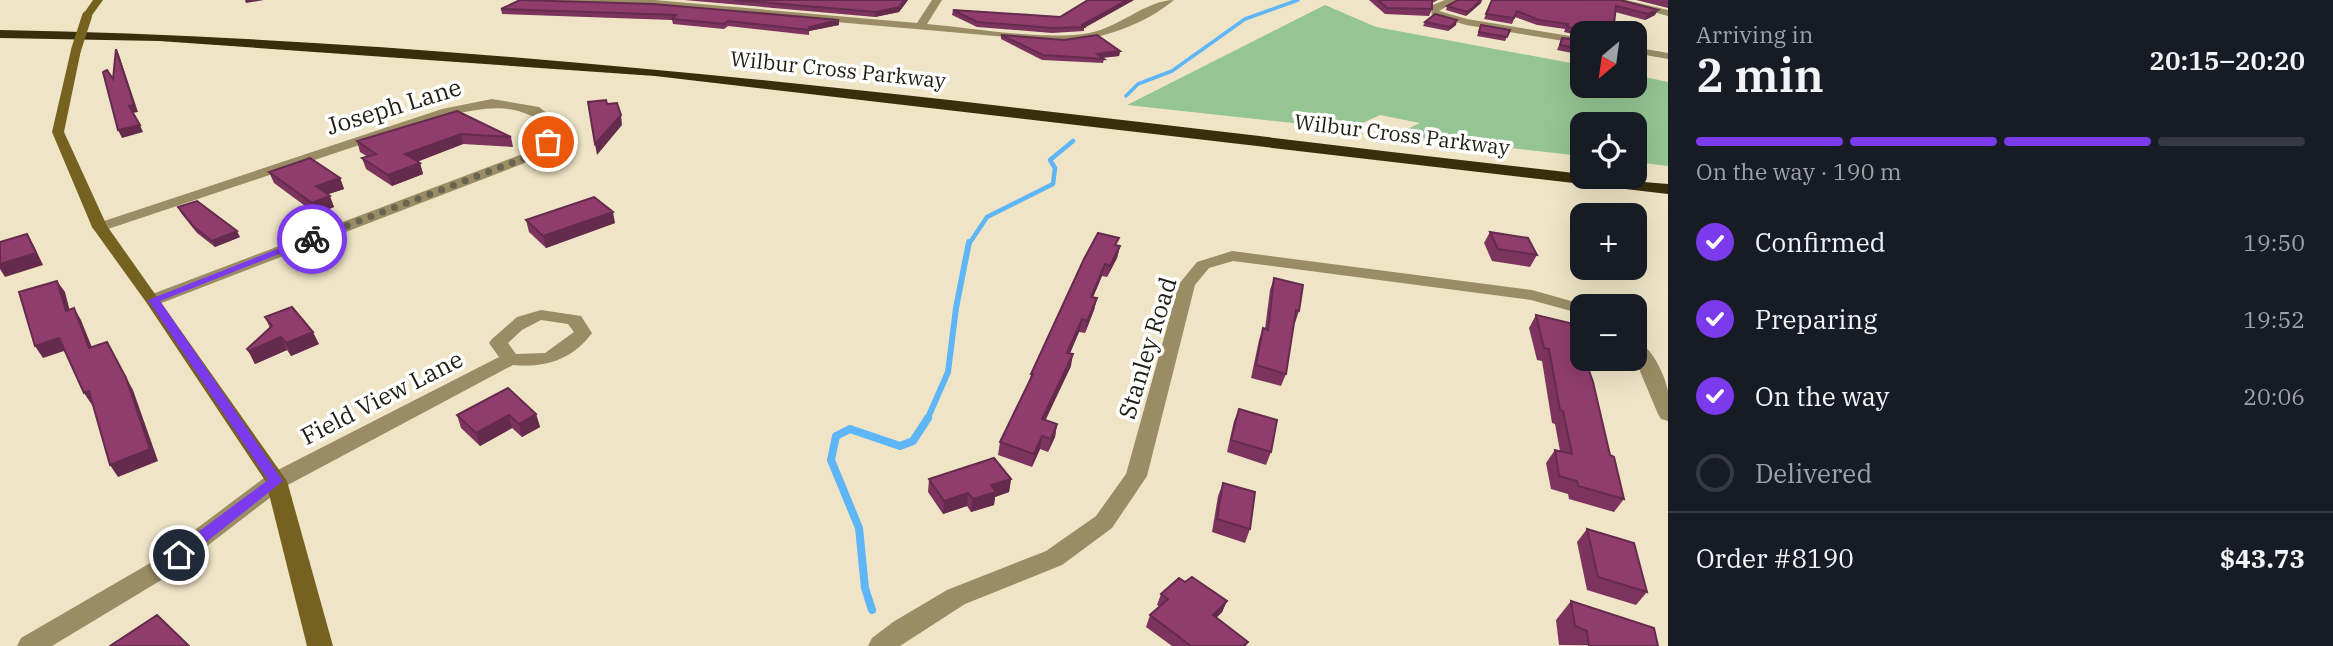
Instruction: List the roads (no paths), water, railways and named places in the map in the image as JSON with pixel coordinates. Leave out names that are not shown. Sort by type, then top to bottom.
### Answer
[{"type":"highway","name":"Wilbur Cross Parkway","points":[[0,25],[195,29],[405,42],[642,62],[1570,165]]},
{"type":"highway","name":"Wilbur Cross Parkway","points":[[0,34],[159,37],[655,72],[1668,189]]},
{"type":"highway","points":[[1647,174],[1668,176]]},
{"type":"main road","points":[[98,0],[87,16],[76,50],[58,132],[100,227],[276,481],[320,646]]},
{"type":"street","points":[[548,0],[654,3],[1037,38],[1086,38],[1116,31],[1169,0]]},
{"type":"street","points":[[920,27],[937,0]]},
{"type":"street","points":[[1453,0],[1433,8],[1435,13],[1466,22],[1570,39]]},
{"type":"street","points":[[1614,0],[1668,13]]},
{"type":"street","points":[[1647,52],[1668,56]]},
{"type":"street","name":"Joseph Lane","points":[[100,227],[446,112],[492,103],[535,110],[558,127],[548,142],[530,156],[153,300]]},
{"type":"street","name":"Stanley Road","points":[[881,646],[901,630],[956,597],[1054,558],[1104,522],[1136,476],[1187,284],[1203,265],[1232,256],[1275,260],[1532,295],[1570,306]]},
{"type":"street","name":"Field View Lane","points":[[30,646],[160,569],[276,481],[510,359]]},
{"type":"street","points":[[1647,363],[1668,414]]},
{"type":"waterway","points":[[1126,96],[1138,84],[1172,71],[1245,19],[1298,0]]},
{"type":"waterway","points":[[969,244],[987,217],[1053,184],[1055,168],[1050,160],[1073,141]]},
{"type":"waterway","points":[[928,419],[948,372],[956,308],[969,242]]},
{"type":"waterway","points":[[872,610],[865,588],[859,528],[831,460],[836,436],[850,429],[900,446],[913,441],[928,419]]}]
